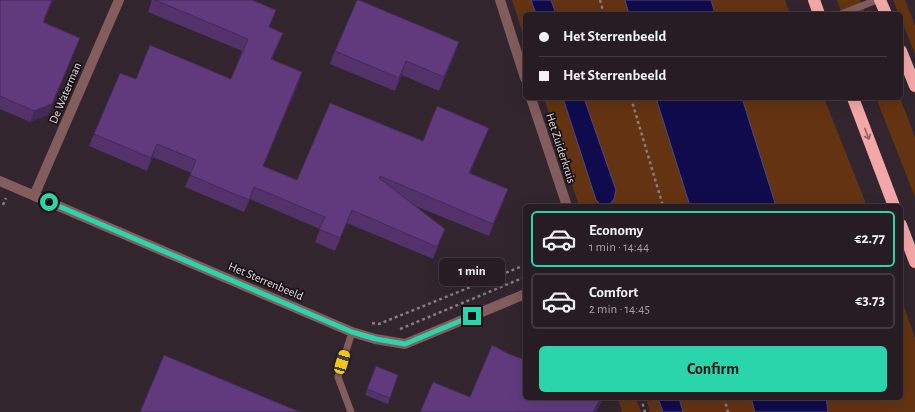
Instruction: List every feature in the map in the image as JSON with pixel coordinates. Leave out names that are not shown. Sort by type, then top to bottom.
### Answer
[{"type":"highway","points":[[814,0],[818,12]]},
{"type":"highway","points":[[880,0],[885,12]]},
{"type":"highway","points":[[903,56],[915,86]]},
{"type":"highway","points":[[854,100],[893,204]]},
{"type":"highway","points":[[903,230],[915,262]]},
{"type":"street","name":"De Waterman","points":[[34,196],[119,0]]},
{"type":"street","points":[[500,0],[523,72]]},
{"type":"street","name":"Het Zuiderkruis","points":[[533,100],[566,204]]},
{"type":"street","name":"Het Sterrenbeeld","points":[[0,181],[352,332],[376,339],[405,344],[523,295]]},
{"type":"lane","points":[[846,12],[877,0]]},
{"type":"lane","points":[[351,412],[338,377],[352,332]]},
{"type":"path","points":[[600,0],[603,12]]},
{"type":"path","points":[[632,100],[662,204]]},
{"type":"path","points":[[368,323],[379,324],[523,266]]},
{"type":"path","points":[[397,330],[523,278]]},
{"type":"path","points":[[642,400],[645,412]]},
{"type":"path","points":[[725,400],[728,412]]},
{"type":"shaded area","points":[[512,0],[531,0],[535,12],[523,12],[523,34]]},
{"type":"shaded area","points":[[531,0],[551,0],[555,12],[535,12]]},
{"type":"shaded area","points":[[551,0],[625,0],[628,12],[555,12]]},
{"type":"shaded area","points":[[625,0],[711,0],[714,12],[628,12]]},
{"type":"shaded area","points":[[711,0],[785,0],[789,12],[714,12]]},
{"type":"shaded area","points":[[837,0],[860,0],[865,12],[841,12]]},
{"type":"shaded area","points":[[893,0],[905,0],[915,25],[915,54],[903,24],[903,12],[898,12]]},
{"type":"shaded area","points":[[545,100],[564,100],[596,200],[600,204],[578,204]]},
{"type":"shaded area","points":[[564,100],[585,100],[616,190],[614,199],[610,204],[600,204],[596,200]]},
{"type":"shaded area","points":[[585,100],[657,100],[689,204],[609,204],[616,190]]},
{"type":"shaded area","points":[[657,100],[743,100],[775,204],[689,204]]},
{"type":"shaded area","points":[[743,100],[825,100],[866,204],[775,204]]},
{"type":"shaded area","points":[[877,100],[901,100],[915,137],[915,197]]},
{"type":"shaded area","points":[[903,304],[915,338],[915,412],[828,412],[826,400],[903,400]]},
{"type":"shaded area","points":[[619,400],[637,400],[641,412],[622,412]]},
{"type":"shaded area","points":[[647,400],[659,400],[663,412],[650,412]]},
{"type":"shaded area","points":[[659,400],[680,400],[683,412],[663,412]]},
{"type":"shaded area","points":[[680,400],[752,400],[755,412],[683,412]]},
{"type":"shaded area","points":[[752,400],[826,400],[828,412],[755,412]]},
{"type":"building","points":[[0,0],[52,0],[43,22],[80,38],[52,104],[34,111],[0,96]]},
{"type":"building","points":[[155,0],[252,0],[276,10],[269,27],[283,33],[271,59],[302,72],[263,166],[297,180],[330,103],[423,141],[437,106],[489,128],[469,173],[508,189],[493,224],[380,176],[379,178],[445,229],[437,247],[352,210],[340,238],[319,229],[325,217],[254,187],[249,200],[190,175],[196,160],[157,144],[151,158],[94,134],[120,73],[136,79],[150,45],[231,79],[248,39]]},
{"type":"building","points":[[357,0],[459,42],[444,77],[406,61],[399,78],[335,51]]},
{"type":"building","points":[[492,345],[523,359],[523,400],[600,400],[593,412],[420,412],[433,382],[470,397]]},
{"type":"building","points":[[164,355],[300,412],[140,412]]},
{"type":"building","points":[[376,366],[398,375],[390,398],[367,389]]},
{"type":"route","points":[[49,202],[352,332],[376,339],[405,344],[472,316]]}]
